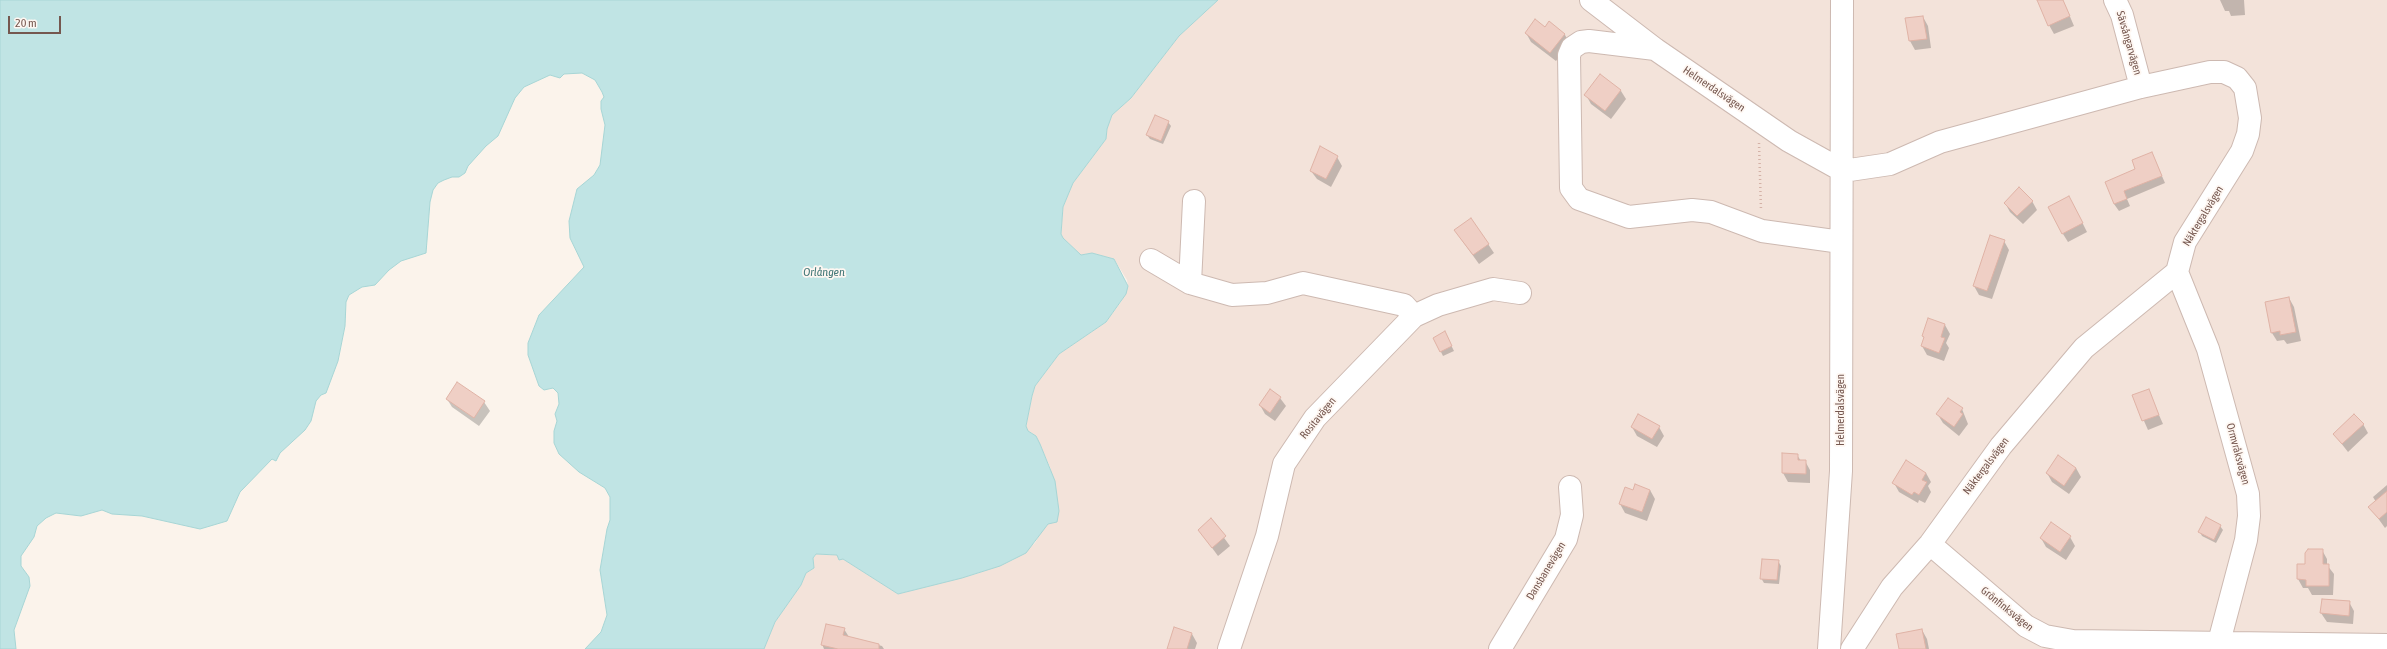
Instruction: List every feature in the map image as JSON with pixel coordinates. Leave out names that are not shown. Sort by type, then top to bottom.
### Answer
[{"type":"street","name":"Helmerdalsvägen","points":[[1591,0],[1655,49],[1789,141],[1843,171]]},
{"type":"street","name":"Helmerdalsvägen","points":[[1829,649],[1841,471],[1841,242],[1843,171],[1842,0]]},
{"type":"street","name":"Sävsångarvägen","points":[[2115,0],[2122,15],[2141,87]]},
{"type":"street","points":[[1655,49],[1589,42],[1581,42],[1572,48],[1569,56],[1571,188],[1579,199],[1629,216],[1692,210],[1711,212],[1762,230],[1841,242]]},
{"type":"street","name":"Näktergalsvägen","points":[[1843,171],[1890,164],[1940,142],[2141,87],[2210,72],[2224,72],[2237,78],[2244,88],[2248,99],[2248,134],[2242,151],[2185,242],[2177,272],[2084,348],[2001,446],[1930,544],[1892,587],[1852,649]]},
{"type":"street","points":[[1190,283],[1194,201]]},
{"type":"street","points":[[1150,260],[1190,283],[1232,295],[1267,293],[1303,284],[1404,305],[1414,316]]},
{"type":"street","name":"Ormvråksvägen","points":[[2177,272],[2208,349],[2248,494],[2249,516],[2246,540],[2219,642]]},
{"type":"street","name":"Rositavägen","points":[[1229,649],[1267,536],[1284,464],[1314,418],[1414,316],[1438,305],[1493,289],[1520,293]]},
{"type":"street","name":"Dansbanevägen","points":[[1500,649],[1566,538],[1572,514],[1570,488]]},
{"type":"street","name":"Grönfinksvägen","points":[[1930,544],[2036,632],[2045,636],[2074,641],[2132,646],[2219,642],[2310,646],[2387,645]]},
{"type":"path","points":[[1758,119],[1762,230]]},
{"type":"shaded area","points":[[1218,0],[2387,0],[2387,649],[764,649],[775,622],[801,585],[806,573],[814,568],[813,558],[816,554],[837,555],[898,594],[976,574],[1013,560],[1035,543],[1041,532],[1059,511],[1050,467],[1036,436],[1028,431],[1026,426],[1035,386],[1059,354],[1106,322],[1121,302],[1128,286],[1127,280],[1114,259],[1092,253],[1081,255],[1063,238],[1061,234],[1063,207],[1073,183],[1106,139],[1107,129],[1112,115],[1131,98],[1179,36]]},
{"type":"water","name":"Orlången","points":[[0,0],[1218,0],[1179,36],[1131,98],[1112,115],[1107,129],[1106,139],[1073,183],[1063,207],[1061,234],[1063,238],[1081,255],[1092,253],[1114,259],[1128,286],[1126,294],[1106,322],[1059,354],[1035,386],[1026,426],[1028,431],[1036,436],[1055,481],[1059,511],[1057,522],[1048,524],[1026,553],[1000,566],[962,578],[898,594],[843,559],[839,560],[837,555],[816,554],[813,558],[814,568],[806,573],[801,585],[775,622],[764,649],[585,649],[601,632],[607,615],[600,570],[610,520],[610,497],[605,488],[579,472],[559,454],[554,443],[554,431],[557,421],[555,414],[559,404],[558,393],[553,388],[544,390],[539,386],[528,355],[528,343],[539,315],[584,267],[570,238],[569,221],[577,189],[594,175],[600,165],[605,125],[601,109],[601,101],[604,97],[595,80],[582,73],[564,74],[560,78],[550,75],[524,87],[515,98],[498,136],[486,146],[468,166],[465,173],[459,177],[452,177],[438,183],[433,190],[430,202],[426,253],[401,261],[389,270],[375,285],[362,287],[349,295],[346,302],[345,326],[338,361],[326,393],[321,395],[316,401],[311,421],[305,430],[280,453],[276,461],[272,459],[240,492],[227,521],[200,529],[142,516],[112,514],[102,510],[81,516],[56,513],[46,518],[37,526],[34,537],[21,556],[21,566],[29,577],[30,586],[14,630],[16,649],[0,649]]},
{"type":"building","points":[[2037,0],[2063,0],[2070,16],[2048,26]]},
{"type":"building","points":[[1923,16],[1927,39],[1909,41],[1905,18]]},
{"type":"building","points":[[1535,19],[1545,27],[1549,21],[1565,34],[1550,53],[1525,33]]},
{"type":"building","points":[[1600,74],[1621,90],[1605,111],[1584,95]]},
{"type":"building","points":[[1155,115],[1169,121],[1161,141],[1146,135]]},
{"type":"building","points":[[1320,146],[1338,156],[1326,179],[1310,171]]},
{"type":"building","points":[[2152,152],[2162,176],[2124,191],[2127,199],[2114,204],[2105,182],[2135,169],[2132,160]]},
{"type":"building","points":[[2019,187],[2033,201],[2017,216],[2004,203]]},
{"type":"building","points":[[2069,196],[2083,223],[2062,234],[2048,207]]},
{"type":"building","points":[[1471,218],[1489,244],[1473,255],[1454,230]]},
{"type":"building","points":[[1990,235],[2005,240],[1987,291],[1973,286]]},
{"type":"building","points":[[2289,297],[2296,332],[2280,335],[2280,331],[2271,333],[2265,302]]},
{"type":"building","points":[[1928,318],[1945,324],[1941,337],[1945,338],[1939,353],[1921,346],[1924,337],[1922,336]]},
{"type":"building","points":[[1445,331],[1452,346],[1440,352],[1433,338]]},
{"type":"building","points":[[457,382],[485,401],[474,418],[446,399]]},
{"type":"building","points":[[1270,389],[1281,397],[1270,413],[1259,405]]},
{"type":"building","points":[[2149,389],[2159,415],[2142,421],[2132,395]]},
{"type":"building","points":[[1948,398],[1963,408],[1960,412],[1963,414],[1954,427],[1936,414]]},
{"type":"building","points":[[1638,414],[1660,426],[1652,439],[1631,427]]},
{"type":"building","points":[[2354,414],[2364,424],[2342,444],[2333,434]]},
{"type":"building","points":[[1782,453],[1798,454],[1798,460],[1806,460],[1806,474],[1782,473]]},
{"type":"building","points":[[2058,455],[2076,468],[2064,486],[2046,473]]},
{"type":"building","points":[[1906,460],[1926,473],[1922,480],[1927,482],[1919,495],[1914,492],[1912,495],[1892,483]]},
{"type":"building","points":[[1635,484],[1650,490],[1642,512],[1619,504],[1625,487],[1633,490]]},
{"type":"building","points":[[2387,491],[2387,512],[2379,519],[2368,507]]},
{"type":"building","points":[[2206,517],[2221,525],[2214,540],[2198,532]]},
{"type":"building","points":[[1211,518],[1226,536],[1212,548],[1198,530]]},
{"type":"building","points":[[2051,522],[2071,536],[2060,552],[2040,538]]},
{"type":"building","points":[[2308,549],[2323,549],[2323,564],[2329,564],[2329,586],[2306,586],[2306,580],[2297,579],[2297,564],[2305,564],[2305,553]]},
{"type":"building","points":[[1762,559],[1779,560],[1777,580],[1760,579]]},
{"type":"building","points":[[2322,599],[2350,601],[2349,616],[2320,613]]},
{"type":"building","points":[[826,624],[845,628],[843,635],[879,644],[879,649],[838,649],[821,645]]},
{"type":"building","points":[[1174,627],[1192,633],[1187,649],[1167,649]]},
{"type":"building","points":[[1922,629],[1926,649],[1899,649],[1896,634]]}]
